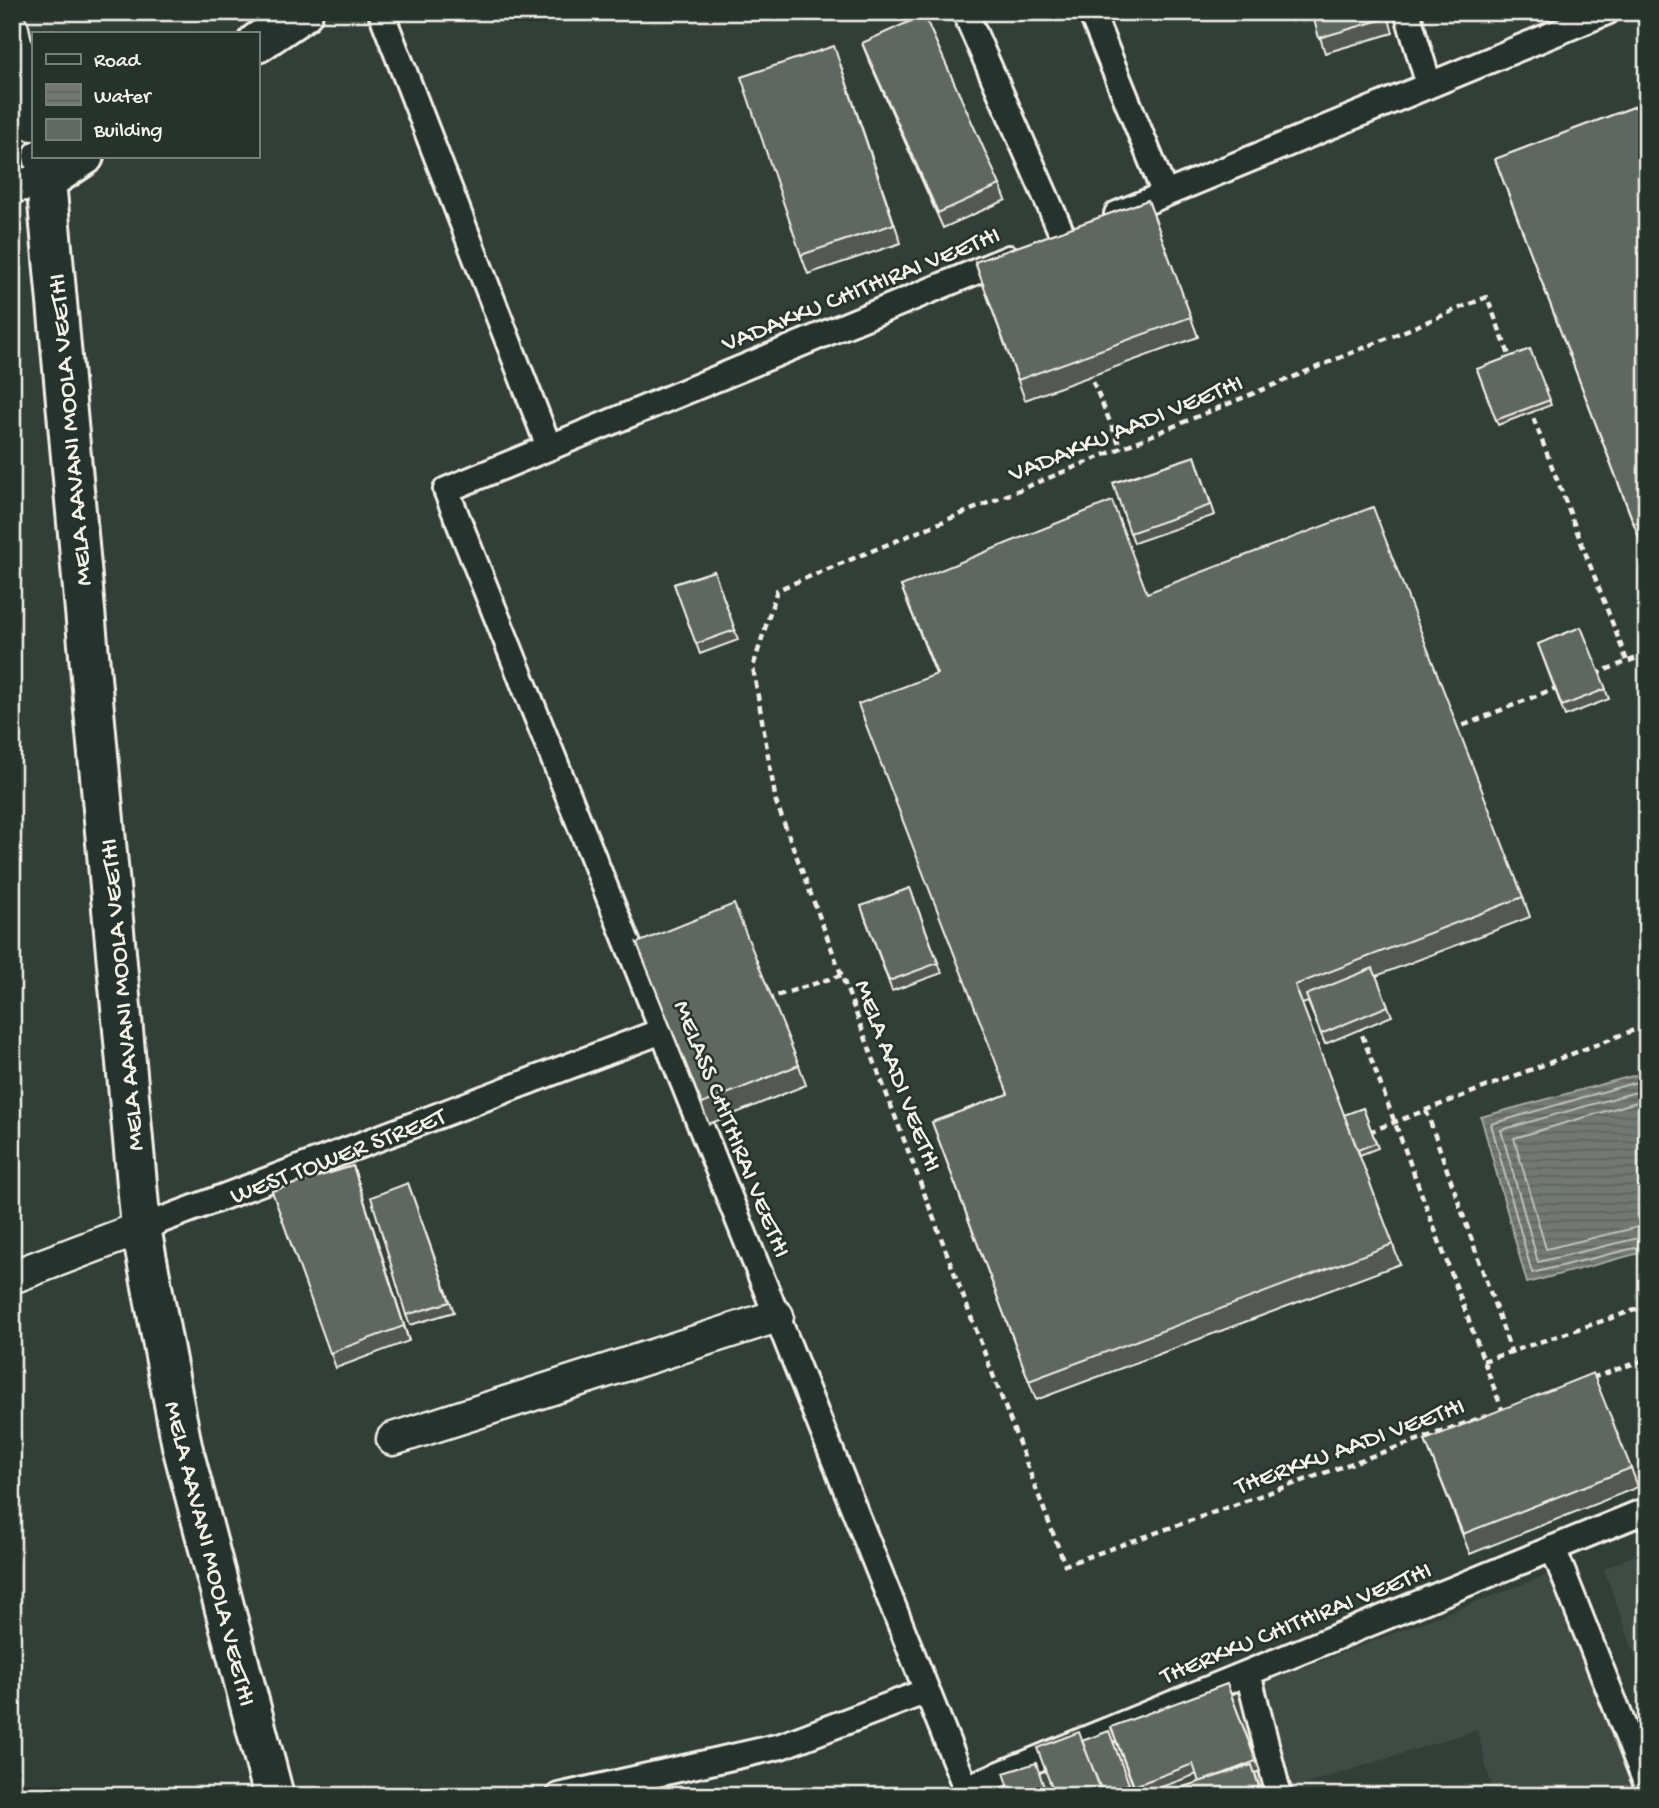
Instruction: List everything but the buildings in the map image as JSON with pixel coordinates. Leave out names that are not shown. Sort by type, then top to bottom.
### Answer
[{"type":"main road","points":[[259,42],[303,12]]},
{"type":"main road","points":[[33,174],[78,158]]},
{"type":"main road","name":"MELA AAVANI MOOLA VEETHI","points":[[33,174],[141,1228],[182,1446],[274,1796]]},
{"type":"street","points":[[381,12],[549,447]]},
{"type":"street","points":[[965,12],[1063,236]]},
{"type":"street","points":[[1091,12],[1165,194]]},
{"type":"street","points":[[1407,12],[1429,85]]},
{"type":"street","name":"VADAKKU CHITHIRAI VEETHI","points":[[446,490],[1607,12]]},
{"type":"street","points":[[12,29],[32,119]]},
{"type":"street","name":"MELASS CHITHIRAI VEETHI","points":[[446,490],[967,1792]]},
{"type":"street","name":"WEST TOWER STREET","points":[[12,1277],[662,1031]]},
{"type":"street","points":[[393,1439],[777,1316]]},
{"type":"street","name":"THERKKU CHITHIRAI VEETHI","points":[[967,1792],[1248,1672],[1647,1510]]},
{"type":"street","points":[[1553,1548],[1647,1785]]},
{"type":"street","points":[[1248,1672],[1279,1796]]},
{"type":"street","points":[[559,1796],[781,1746],[927,1691]]},
{"type":"path","name":"VADAKKU AADI VEETHI","points":[[777,590],[1487,297],[1512,362]]},
{"type":"path","points":[[1087,366],[1121,448]]},
{"type":"path","points":[[1527,401],[1627,661]]},
{"type":"path","name":"MELA AADI VEETHI","points":[[777,590],[753,667],[757,705],[776,802],[1065,1565]]},
{"type":"path","points":[[1587,677],[1647,654]]},
{"type":"path","points":[[1449,731],[1566,684]]},
{"type":"path","points":[[760,1000],[842,975]]},
{"type":"path","points":[[1355,1015],[1506,1419]]},
{"type":"path","points":[[1362,1134],[1647,1025]]},
{"type":"path","points":[[1425,1110],[1512,1354]]},
{"type":"path","points":[[1483,1362],[1647,1306]]},
{"type":"path","points":[[1581,1382],[1647,1359]]},
{"type":"path","name":"THERKKU AADI VEETHI","points":[[1065,1565],[1515,1405]]},
{"type":"shaded area","points":[[1647,1549],[1647,1689],[1604,1569]]},
{"type":"shaded area","points":[[1558,1571],[1639,1796],[1494,1796],[1477,1730],[1268,1796],[975,1796],[983,1789]]},
{"type":"water","points":[[1647,1072],[1647,1251],[1527,1283],[1481,1117]]}]
